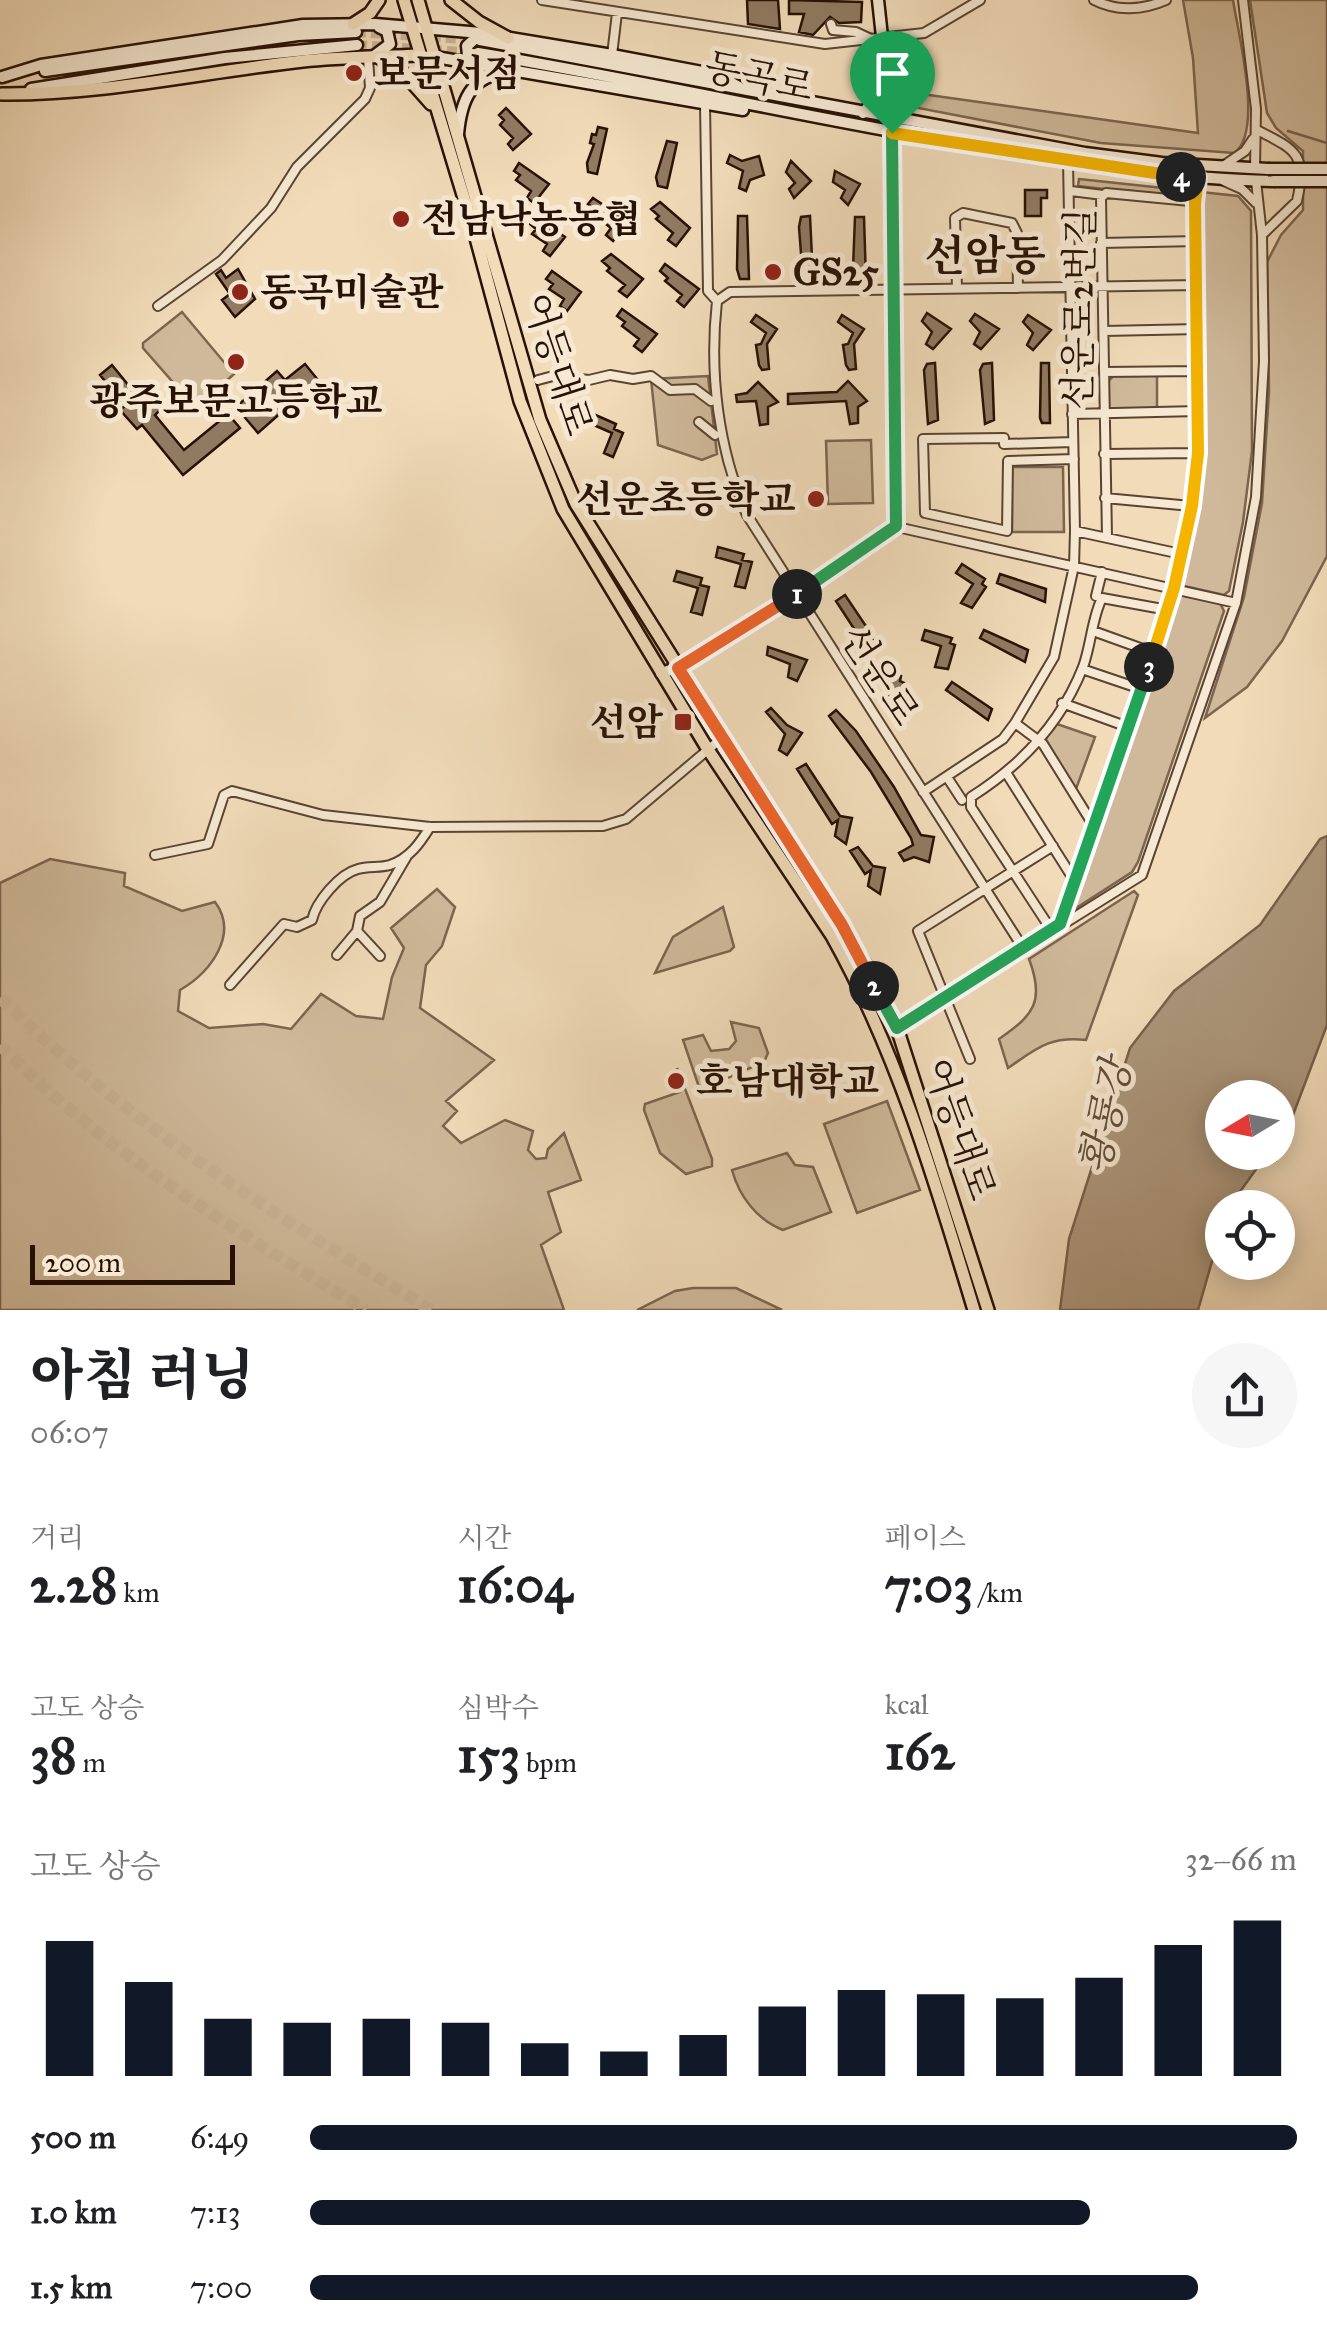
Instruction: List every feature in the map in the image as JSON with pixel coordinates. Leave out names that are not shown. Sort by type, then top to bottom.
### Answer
[{"type":"main road","points":[[354,28],[379,0]]},
{"type":"main road","name":"어등대로","points":[[404,0],[457,140],[540,420],[576,504],[842,925],[897,1028],[988,1310]]},
{"type":"main road","name":"어등대로","points":[[418,0],[436,110],[532,437],[577,536],[707,748],[832,936],[860,985],[921,1148],[974,1310]]},
{"type":"main road","points":[[451,0],[508,38]]},
{"type":"main road","points":[[661,673],[678,668],[795,595],[896,526],[892,133],[888,84],[878,39],[878,0]]},
{"type":"main road","points":[[368,58],[390,44],[387,31],[375,24]]},
{"type":"main road","points":[[1,77],[40,65],[303,26],[354,28],[375,24],[425,27],[612,55],[718,75],[743,90]]},
{"type":"main road","points":[[480,36],[467,46],[468,56],[520,73],[797,116]]},
{"type":"main road","name":"동곡로","points":[[480,36],[891,119],[1085,153],[1221,167],[1255,175]]},
{"type":"main road","points":[[1,94],[225,58],[318,46],[356,46]]},
{"type":"main road","points":[[368,58],[399,68],[436,110]]},
{"type":"main road","points":[[1,94],[42,94],[305,61],[476,58]]},
{"type":"main road","name":"동곡로","points":[[476,58],[1068,162],[1198,178],[1327,169]]},
{"type":"main road","points":[[457,140],[464,102],[473,85],[487,75],[520,73]]},
{"type":"main road","points":[[863,113],[888,84]]},
{"type":"main road","name":"동곡로","points":[[1271,175],[1327,181]]},
{"type":"street","points":[[542,0],[822,44],[936,29],[980,0]]},
{"type":"street","points":[[1094,0],[1110,8],[1131,9],[1166,0]]},
{"type":"street","points":[[897,1028],[1142,874],[1236,603],[1256,496],[1264,361],[1256,130],[1243,0]]},
{"type":"street","points":[[612,55],[617,13]]},
{"type":"street","points":[[822,44],[832,27],[878,39]]},
{"type":"street","points":[[158,306],[222,260],[272,208],[297,167],[365,98],[370,88],[368,58]]},
{"type":"street","name":"선운로","points":[[705,104],[708,291],[718,301],[716,402],[728,464],[756,534],[1024,948]]},
{"type":"street","points":[[1221,167],[1245,152],[1256,130]]},
{"type":"street","points":[[1256,130],[1289,145],[1298,163],[1296,201],[1262,235]]},
{"type":"street","points":[[922,792],[1003,739],[1054,657],[1074,566],[1068,162]]},
{"type":"street","points":[[1056,928],[1168,610],[1192,506],[1198,453],[1195,203],[1198,178]]},
{"type":"street","points":[[1211,178],[1247,192],[1261,216]]},
{"type":"street","points":[[1071,192],[1103,195]]},
{"type":"street","name":"선운로2번길","points":[[1107,537],[1100,243],[1103,195],[1195,203]]},
{"type":"street","points":[[957,288],[955,218],[963,213],[1012,223],[1017,233],[1018,288]]},
{"type":"street","points":[[1100,243],[1198,241]]},
{"type":"street","points":[[718,301],[730,292],[1198,284]]},
{"type":"street","points":[[1104,331],[1199,330]]},
{"type":"street","points":[[1104,372],[1199,371]]},
{"type":"street","points":[[538,380],[553,376],[589,380],[610,375],[632,379],[651,376],[670,390],[696,390],[711,401]]},
{"type":"street","points":[[1072,414],[1198,411]]},
{"type":"street","points":[[699,422],[714,435]]},
{"type":"street","points":[[1074,442],[1004,444],[1004,438],[923,439],[925,513],[1007,532],[1008,460],[1074,459]]},
{"type":"street","points":[[1104,454],[1198,453]]},
{"type":"street","points":[[1105,498],[1192,506]]},
{"type":"street","points":[[896,526],[1236,603]]},
{"type":"street","points":[[1075,530],[1182,554]]},
{"type":"street","points":[[1096,596],[1102,572]]},
{"type":"street","points":[[1056,928],[1012,873],[970,801],[1007,774],[1039,741],[1082,669],[1099,600],[1105,596],[1168,610]]},
{"type":"street","points":[[1093,631],[1154,653]]},
{"type":"street","points":[[1082,669],[1141,689]]},
{"type":"street","points":[[1062,703],[1128,727]]},
{"type":"street","points":[[1015,723],[1039,741],[1092,823]]},
{"type":"street","points":[[155,856],[208,844],[224,795],[232,790],[322,814],[430,827],[582,829],[617,823],[724,737]]},
{"type":"street","points":[[1007,774],[1074,881]]},
{"type":"street","points":[[947,777],[962,800]]},
{"type":"street","points":[[230,985],[284,924],[298,927],[312,920],[316,902],[334,889],[340,878],[356,869],[390,864],[408,854],[416,849],[430,827]]},
{"type":"street","points":[[970,1059],[918,931],[1053,846]]},
{"type":"street","points":[[337,955],[357,931],[360,916],[380,902],[408,854]]},
{"type":"street","points":[[357,931],[380,956]]},
{"type":"shaded area","points":[[1183,0],[1233,0],[1248,105],[1243,142],[1234,153],[1101,143],[913,107],[902,84],[897,44],[904,44],[911,84],[922,94],[1198,133],[1193,58]]},
{"type":"shaded area","points":[[1250,0],[1327,0],[1327,556],[1282,641],[1247,687],[1205,718],[1244,597],[1262,503],[1269,391],[1267,262],[1281,235],[1303,210],[1303,151],[1276,128],[1267,113]]},
{"type":"shaded area","points":[[1079,179],[1238,196],[1251,211],[1252,451],[1243,522],[1229,591],[1224,595],[1184,586],[1181,581],[1200,439],[1201,200],[1078,186]]},
{"type":"shaded area","points":[[182,312],[234,374],[198,406],[143,348],[143,343]]},
{"type":"shaded area","points":[[1116,374],[1157,374],[1157,409],[1109,410],[1108,381]]},
{"type":"shaded area","points":[[708,376],[717,454],[702,460],[658,445],[651,379]]},
{"type":"shaded area","points":[[871,440],[873,503],[828,504],[826,441]]},
{"type":"shaded area","points":[[1012,467],[1063,467],[1064,532],[1012,532]]},
{"type":"shaded area","points":[[1180,595],[1220,603],[1224,611],[1138,862],[1132,872],[1073,910],[1070,908],[1075,892],[1175,598]]},
{"type":"shaded area","points":[[1054,723],[1095,737],[1076,789],[1045,741]]},
{"type":"shaded area","name":"황룡강","points":[[1327,836],[1327,1025],[1295,1110],[1295,1080],[1205,1080],[1205,1170],[1256,1170],[1241,1190],[1205,1190],[1207,1280],[1198,1310],[1060,1310],[1069,1239],[1130,1048],[1174,991],[1260,925],[1320,839]]},
{"type":"shaded area","points":[[50,859],[125,873],[124,886],[182,911],[215,902],[222,914],[223,939],[211,963],[180,990],[178,1011],[209,1028],[263,1024],[291,1029],[321,994],[356,1016],[383,1019],[392,977],[404,948],[391,928],[437,889],[455,907],[442,946],[426,965],[420,1008],[494,1060],[446,1101],[457,1111],[443,1126],[461,1143],[505,1120],[533,1131],[528,1150],[536,1159],[546,1158],[548,1149],[564,1133],[581,1180],[548,1192],[561,1232],[541,1245],[564,1310],[0,1310],[0,883]]},
{"type":"shaded area","points":[[1134,891],[1138,895],[1086,1040],[1052,1042],[1008,1068],[999,1039],[1021,1022],[1033,1006],[1036,986],[1029,959]]},
{"type":"shaded area","points":[[723,907],[734,947],[730,951],[655,973],[673,937]]},
{"type":"shaded area","points":[[731,1022],[759,1028],[768,1053],[764,1062],[700,1090],[683,1040],[703,1035],[711,1051],[729,1049],[736,1041]]},
{"type":"shaded area","points":[[677,1068],[712,1159],[712,1166],[686,1174],[660,1153],[644,1110],[645,1104],[680,1092]]},
{"type":"shaded area","points":[[887,1101],[920,1190],[857,1213],[824,1124]]},
{"type":"shaded area","points":[[787,1153],[795,1165],[813,1167],[831,1212],[783,1230],[750,1206],[732,1170]]},
{"type":"shaded area","points":[[736,1288],[782,1310],[637,1310],[675,1291]]},
{"type":"building","points":[[747,0],[778,0],[780,29],[748,24]]},
{"type":"building","points":[[789,0],[862,2],[861,22],[839,23],[830,17],[813,35],[799,32],[804,14],[789,14]]},
{"type":"building","points":[[506,108],[531,134],[513,150],[508,144],[513,138],[500,125],[504,120],[499,115]]},
{"type":"building","points":[[598,127],[607,129],[597,174],[588,172],[587,163],[594,144],[590,143],[592,134],[596,135]]},
{"type":"building","points":[[667,141],[677,143],[667,188],[658,186],[656,177]]},
{"type":"building","points":[[730,155],[742,161],[759,156],[764,175],[750,180],[746,191],[739,188],[743,171],[727,163]]},
{"type":"building","points":[[791,161],[811,181],[794,198],[789,189],[795,183],[786,172]]},
{"type":"building","points":[[519,163],[549,184],[534,203],[527,198],[531,191],[516,180],[520,175],[514,171]]},
{"type":"building","points":[[835,171],[860,184],[848,205],[841,198],[845,190],[833,182]]},
{"type":"building","points":[[1025,190],[1047,190],[1047,198],[1041,198],[1041,216],[1025,216]]},
{"type":"building","points":[[593,198],[629,222],[613,241],[606,235],[611,228],[594,215],[597,211],[588,204]]},
{"type":"building","points":[[660,202],[690,228],[676,246],[668,240],[673,233],[656,219],[659,216],[651,209]]},
{"type":"building","points":[[535,216],[565,237],[550,256],[543,251],[547,244],[532,234],[536,229],[530,224]]},
{"type":"building","points":[[738,216],[747,216],[749,279],[740,279],[737,269]]},
{"type":"building","points":[[810,216],[813,279],[803,280],[799,227],[801,217]]},
{"type":"building","points":[[855,217],[864,217],[866,280],[857,280],[857,269],[853,269]]},
{"type":"building","points":[[611,254],[643,279],[627,297],[619,291],[625,285],[607,271],[610,268],[602,261]]},
{"type":"building","points":[[665,264],[699,289],[684,307],[677,301],[682,295],[665,281],[668,278],[660,271]]},
{"type":"building","name":"동곡미술관","points":[[238,269],[255,299],[235,317],[222,300],[230,294],[216,274],[221,270],[226,278]]},
{"type":"building","points":[[552,271],[581,292],[567,311],[560,306],[564,299],[549,289],[553,284],[546,279]]},
{"type":"building","points":[[622,309],[657,334],[642,352],[634,346],[639,339],[622,326],[625,322],[617,316]]},
{"type":"building","points":[[927,313],[951,329],[933,349],[926,344],[932,332],[922,321]]},
{"type":"building","points":[[975,314],[999,329],[981,349],[974,344],[980,332],[970,321]]},
{"type":"building","points":[[756,315],[777,329],[767,344],[769,369],[762,370],[759,365],[756,345],[761,344],[766,333],[751,322]]},
{"type":"building","points":[[842,315],[864,329],[854,344],[856,369],[849,370],[846,365],[843,345],[848,344],[853,333],[838,322]]},
{"type":"building","points":[[1028,315],[1051,330],[1033,350],[1027,345],[1033,333],[1023,322]]},
{"type":"building","points":[[935,363],[938,420],[928,424],[924,370],[927,364]]},
{"type":"building","points":[[992,363],[994,420],[985,424],[980,370],[983,364]]},
{"type":"building","points":[[1041,363],[1049,363],[1050,423],[1042,423],[1040,418]]},
{"type":"building","points":[[305,364],[318,380],[258,433],[236,407],[277,371],[285,380]]},
{"type":"building","points":[[112,365],[147,408],[155,402],[161,409],[155,415],[184,450],[228,414],[240,428],[183,475],[142,425],[137,429],[120,410],[125,406],[100,375]]},
{"type":"building","points":[[848,381],[867,401],[858,407],[858,423],[850,424],[846,401],[788,404],[788,394],[837,392]]},
{"type":"building","points":[[758,382],[778,402],[768,407],[768,424],[760,425],[756,401],[737,402],[736,395],[747,393]]},
{"type":"building","points":[[591,413],[616,424],[614,429],[623,433],[613,457],[604,453],[612,433],[587,422]]},
{"type":"building","points":[[718,547],[744,554],[742,560],[752,562],[745,588],[735,586],[741,564],[716,557]]},
{"type":"building","points":[[962,564],[985,579],[982,584],[986,587],[972,608],[961,603],[973,584],[956,573]]},
{"type":"building","points":[[677,571],[702,578],[700,585],[709,587],[702,615],[691,612],[698,588],[674,581]]},
{"type":"building","points":[[1000,574],[1046,589],[1045,602],[997,583]]},
{"type":"building","points":[[845,595],[874,638],[864,644],[836,601]]},
{"type":"building","points":[[925,630],[952,638],[950,643],[955,645],[948,669],[935,667],[941,646],[922,640]]},
{"type":"building","points":[[984,630],[1028,650],[1025,662],[980,638]]},
{"type":"building","points":[[768,647],[807,660],[797,681],[788,677],[790,664],[767,655]]},
{"type":"building","points":[[877,667],[901,676],[904,683],[897,707],[885,706],[891,684],[871,679]]},
{"type":"building","points":[[952,682],[992,709],[988,720],[946,690]]},
{"type":"building","points":[[771,708],[787,725],[802,733],[787,755],[779,750],[785,734],[766,712]]},
{"type":"building","points":[[836,710],[856,731],[921,835],[934,837],[929,862],[914,857],[904,861],[899,853],[913,845],[911,838],[871,772],[829,716]]},
{"type":"building","points":[[806,764],[840,816],[852,818],[846,844],[835,836],[838,820],[832,824],[797,769]]},
{"type":"building","points":[[858,847],[873,866],[885,868],[880,894],[868,886],[871,870],[865,874],[850,851]]},
{"type":"waterway","points":[[1288,131],[1327,143]]},
{"type":"tunnel","points":[[356,32],[479,40]]},
{"type":"tunnel","points":[[357,45],[475,53]]},
{"type":"tunnel","points":[[0,998],[153,1128],[261,1203],[431,1310]]},
{"type":"tunnel","points":[[0,1045],[129,1156],[366,1310]]},
{"type":"place","name":"보문서점","points":[[354,73]]},
{"type":"place","name":"전남낙농농협","points":[[401,219]]},
{"type":"place","name":"GS25","points":[[773,272]]},
{"type":"place","name":"동곡미술관","points":[[240,292]]},
{"type":"place","name":"광주보문고등학교","points":[[236,362]]},
{"type":"place","name":"선운초등학교","points":[[816,499]]},
{"type":"place","name":"선암","points":[[683,722]]},
{"type":"place","name":"호남대학교","points":[[676,1081]]},
{"type":"district","name":"선암동","points":[[985,255]]},
{"type":"route","points":[[892,133],[1106,168],[1198,178],[1195,203],[1198,453],[1192,506],[1171,601],[1060,924],[897,1028],[842,925],[678,668],[896,526],[892,133]]}]
